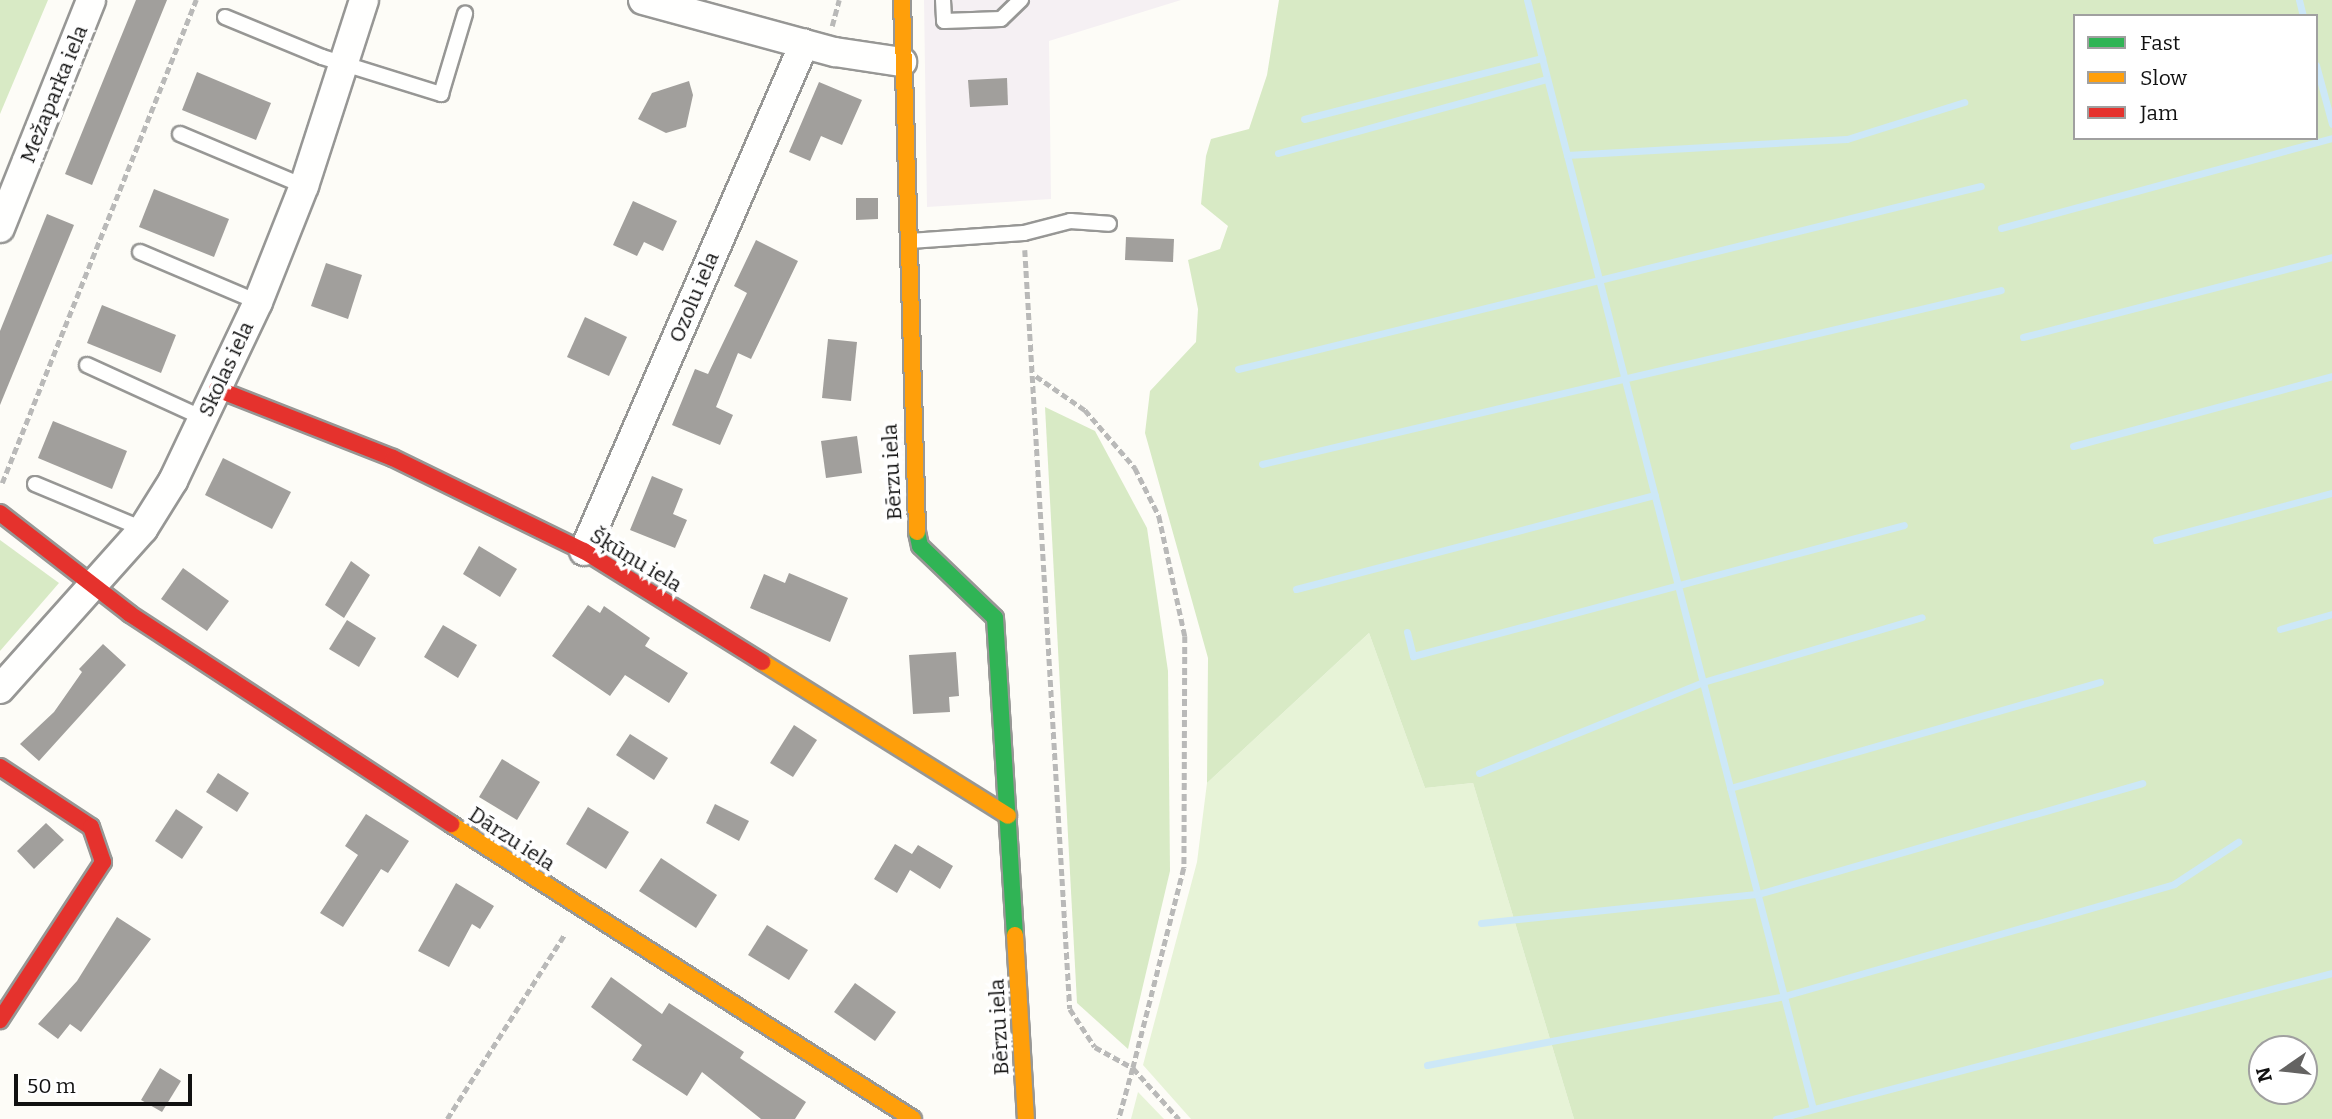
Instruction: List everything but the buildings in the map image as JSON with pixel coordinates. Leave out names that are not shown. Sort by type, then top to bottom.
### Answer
[{"type":"street","name":"Mežaparka iela","points":[[0,228],[91,0]]},
{"type":"street","name":"Skolas iela","points":[[0,689],[143,529],[203,418],[258,302],[304,186],[364,0]]},
{"type":"street","points":[[643,0],[874,61],[902,62]]},
{"type":"street","name":"Bērzu iela","points":[[902,0],[914,521],[920,546],[995,618],[1026,1119]]},
{"type":"street","name":"Ozolu iela","points":[[584,551],[804,44]]},
{"type":"street","name":"Šķūņu iela","points":[[217,389],[393,458],[584,551],[1007,816]]},
{"type":"street","name":"Dārzu iela","points":[[0,513],[93,586],[580,909],[913,1119]]},
{"type":"street","points":[[0,767],[91,827],[103,862],[0,1020]]},
{"type":"lane","points":[[943,0],[944,21],[1001,19],[1021,0]]},
{"type":"lane","points":[[225,17],[344,65],[441,94],[464,14]]},
{"type":"lane","points":[[180,134],[304,186]]},
{"type":"lane","points":[[906,241],[1024,233],[1070,220],[1109,224]]},
{"type":"lane","points":[[140,252],[258,302]]},
{"type":"lane","points":[[87,365],[203,418]]},
{"type":"lane","points":[[35,484],[143,529]]},
{"type":"path","points":[[0,487],[196,0]]},
{"type":"path","points":[[1024,233],[1036,376],[1034,466],[1070,1009],[1095,1047],[1133,1068],[1179,1119]]},
{"type":"path","points":[[1036,376],[1085,410],[1135,468],[1159,516],[1185,636],[1184,868],[1119,1119]]},
{"type":"path","points":[[447,1119],[580,909]]},
{"type":"shaded area","points":[[924,0],[1181,0],[1049,41],[1051,199],[927,207]]},
{"type":"green space","points":[[0,0],[48,0],[0,114]]},
{"type":"green space","points":[[1279,0],[2332,0],[2332,1119],[1574,1119],[1473,783],[1425,788],[1369,633],[1207,783],[1208,658],[1145,433],[1150,391],[1196,342],[1198,309],[1188,260],[1220,249],[1228,226],[1201,204],[1206,156],[1211,139],[1249,129],[1267,75]]},
{"type":"green space","points":[[1045,407],[1095,431],[1147,528],[1168,671],[1170,871],[1128,1049],[1077,1003]]},
{"type":"green space","points":[[0,540],[59,583],[0,651]]},
{"type":"green space","points":[[1369,633],[1425,788],[1473,783],[1574,1119],[1191,1119],[1143,1065],[1197,862],[1207,783]]},
{"type":"green space","points":[[1138,1092],[1164,1119],[1131,1119]]},
{"type":"waterway","points":[[1527,0],[1813,1109]]},
{"type":"waterway","points":[[2299,0],[2302,14]]},
{"type":"waterway","points":[[1304,119],[1542,58]]},
{"type":"waterway","points":[[2318,72],[2332,124]]},
{"type":"waterway","points":[[1278,153],[1547,79]]},
{"type":"waterway","points":[[1567,155],[1847,139],[1964,102]]},
{"type":"waterway","points":[[2001,228],[2332,138]]},
{"type":"waterway","points":[[1238,369],[1981,186]]},
{"type":"waterway","points":[[2023,337],[2332,257]]},
{"type":"waterway","points":[[1262,464],[2001,290]]},
{"type":"waterway","points":[[2073,446],[2332,376]]},
{"type":"waterway","points":[[2156,540],[2332,493]]},
{"type":"waterway","points":[[1296,589],[1655,495]]},
{"type":"waterway","points":[[1407,632],[1413,656],[1904,525]]},
{"type":"waterway","points":[[2280,629],[2332,614]]},
{"type":"waterway","points":[[1479,773],[1703,682],[1922,617]]},
{"type":"waterway","points":[[1730,788],[2100,682]]},
{"type":"waterway","points":[[1481,923],[1758,894],[2142,783]]},
{"type":"waterway","points":[[1427,1065],[1784,996],[2174,884],[2238,842]]},
{"type":"waterway","points":[[1776,1119],[2332,973]]},
{"type":"traffic: fast","points":[[917,532],[920,546],[995,618],[1015,935]]},
{"type":"traffic: slow","points":[[902,0],[917,532]]},
{"type":"traffic: slow","points":[[762,662],[1008,816]]},
{"type":"traffic: slow","points":[[451,824],[913,1119]]},
{"type":"traffic: slow","points":[[1015,935],[1026,1119]]},
{"type":"traffic: jam","points":[[217,389],[393,458],[584,551],[762,662]]},
{"type":"traffic: jam","points":[[0,513],[130,614],[451,824]]},
{"type":"traffic: jam","points":[[0,767],[91,827],[103,862],[0,1020]]}]
